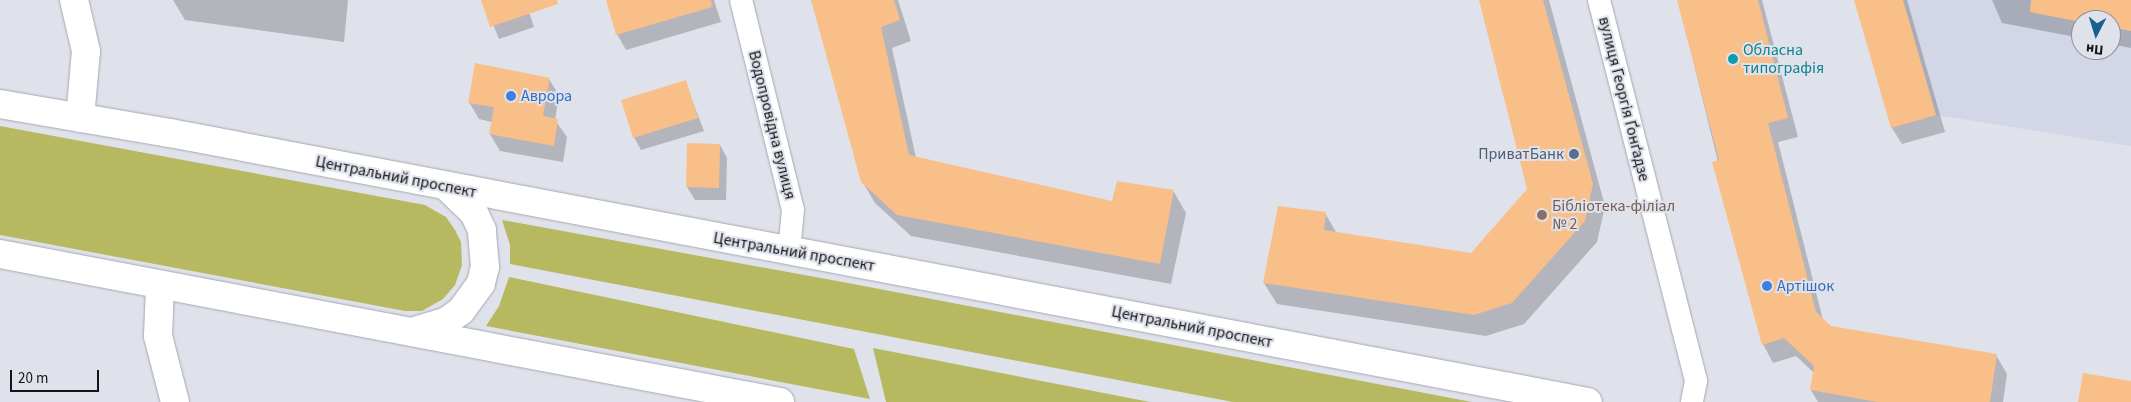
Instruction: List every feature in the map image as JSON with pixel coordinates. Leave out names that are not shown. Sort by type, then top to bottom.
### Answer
[{"type":"main road","points":[[74,0],[86,51],[80,118]]},
{"type":"main road","name":"Центральний проспект","points":[[0,104],[1588,402]]},
{"type":"main road","points":[[411,332],[431,328],[461,311],[481,283],[485,267],[482,230],[474,213],[448,188]]},
{"type":"main road","points":[[0,254],[160,286],[780,402]]},
{"type":"main road","points":[[160,286],[158,336],[175,402]]},
{"type":"street","name":"Водопровідна вулиця","points":[[741,0],[793,210],[788,251]]},
{"type":"street","name":"вулиця Георгія Ґонґадзе","points":[[1599,0],[1696,381],[1692,402]]},
{"type":"shaded area","points":[[1903,0],[2131,0],[2131,146],[1936,115]]},
{"type":"green space","points":[[0,126],[425,205],[446,217],[455,230],[461,242],[462,265],[455,285],[443,299],[422,311],[405,311],[0,235]]},
{"type":"green space","points":[[502,220],[848,283],[1472,402],[1233,402],[510,264],[510,245]]},
{"type":"green space","points":[[509,277],[854,349],[870,399],[486,326],[499,306]]},
{"type":"green space","points":[[873,348],[1150,402],[886,402]]},
{"type":"building","points":[[481,0],[557,0],[558,4],[490,27]]},
{"type":"building","points":[[606,0],[711,0],[712,7],[616,35]]},
{"type":"building","points":[[811,0],[894,0],[900,20],[881,27],[909,155],[1112,201],[1117,181],[1174,190],[1160,264],[897,215],[861,182]]},
{"type":"building","points":[[1479,0],[1543,0],[1593,184],[1585,221],[1512,303],[1474,315],[1263,283],[1278,206],[1326,212],[1324,230],[1471,253],[1527,189]]},
{"type":"building","points":[[1677,0],[1758,0],[1788,118],[1768,123],[1816,312],[1831,326],[1997,354],[1990,402],[1878,402],[1810,390],[1814,366],[1784,338],[1762,345],[1712,162],[1719,160]]},
{"type":"building","points":[[1854,0],[1903,0],[1936,115],[1891,128]]},
{"type":"building","points":[[2031,0],[2131,0],[2131,31],[2121,29],[2121,10],[2071,10],[2071,20],[2030,12]]},
{"type":"building","points":[[475,63],[550,78],[543,116],[558,119],[554,146],[489,134],[494,107],[468,103]]},
{"type":"building","points":[[686,80],[698,118],[633,138],[621,100]]},
{"type":"building","points":[[687,143],[720,144],[719,188],[686,187]]},
{"type":"building","points":[[2083,373],[2131,381],[2131,402],[2078,402]]},
{"type":"place","name":"Обласна типографія","points":[[1733,59]]},
{"type":"place","name":"Аврора","points":[[511,96]]},
{"type":"place","name":"ПриватБанк","points":[[1574,154]]},
{"type":"place","name":"Бібліотека-філіал № 2","points":[[1542,215]]},
{"type":"place","name":"Артішок","points":[[1767,286]]}]
